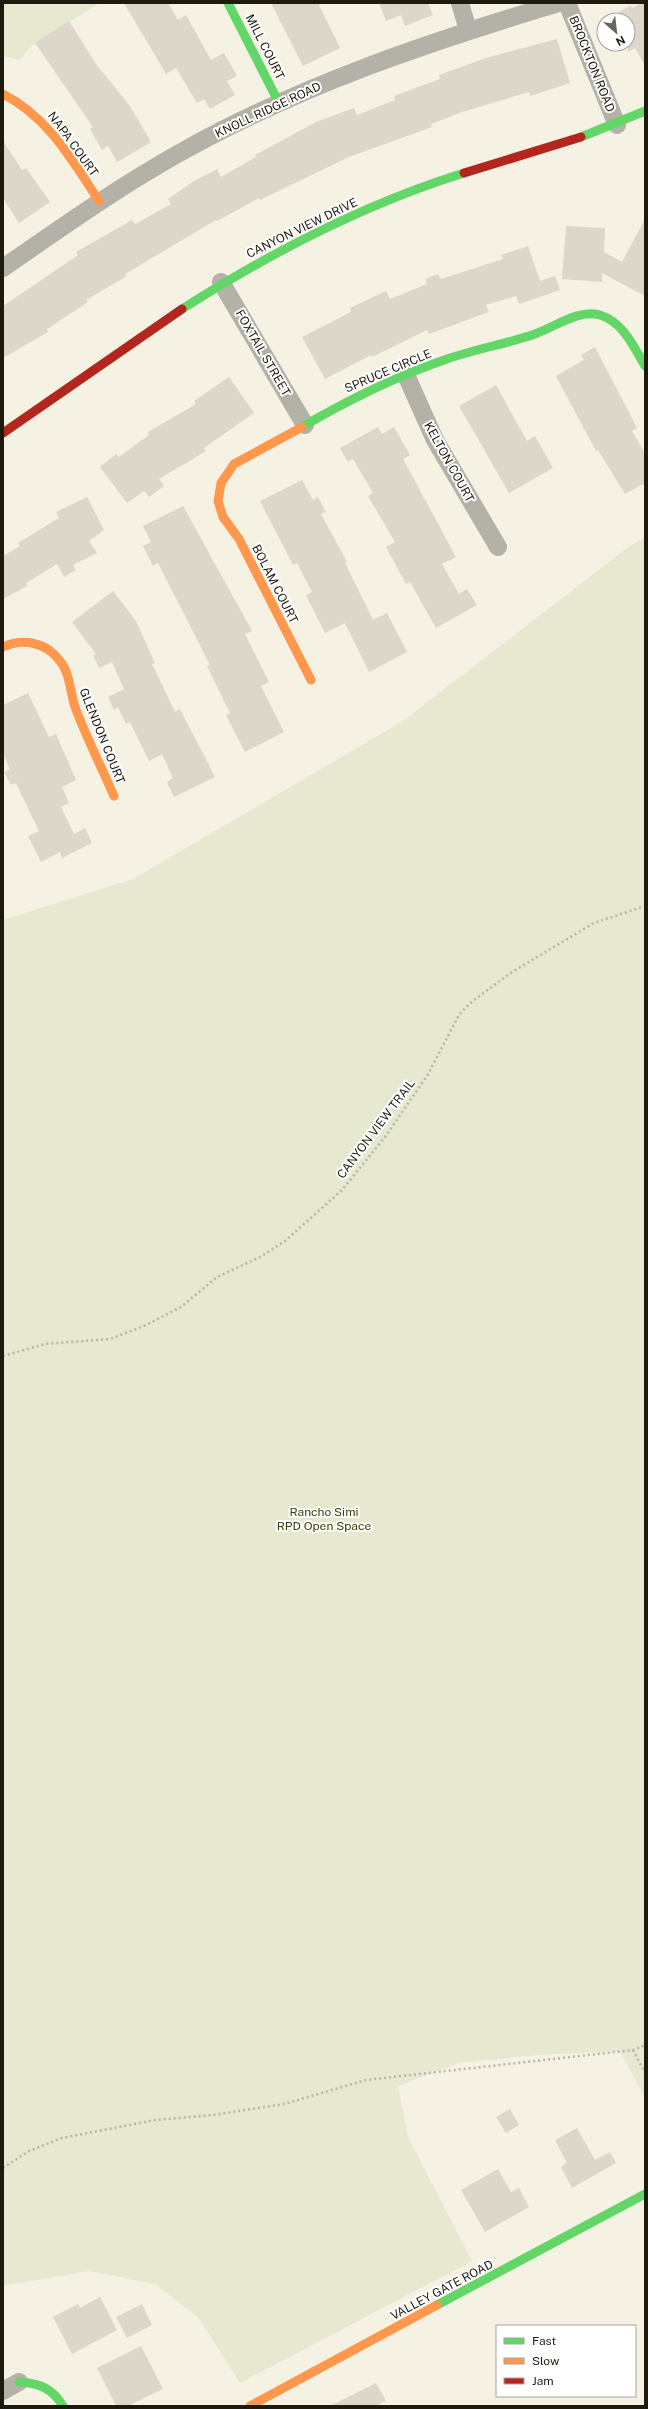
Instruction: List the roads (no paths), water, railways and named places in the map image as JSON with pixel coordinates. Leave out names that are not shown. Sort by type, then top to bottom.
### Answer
[{"type":"street","name":"MILL COURT","points":[[228,3],[246,35],[279,102]]},
{"type":"street","points":[[460,3],[468,30]]},
{"type":"street","name":"KNOLL RIDGE ROAD","points":[[3,268],[99,201],[184,150],[279,102],[372,63],[468,30],[559,3]]},
{"type":"street","name":"BROCKTON ROAD","points":[[567,3],[617,125]]},
{"type":"street","name":"NAPA COURT","points":[[3,94],[20,101],[38,116],[99,201]]},
{"type":"street","name":"CANYON VIEW DRIVE","points":[[3,433],[148,329],[221,282],[308,236],[394,198],[458,175],[617,125],[645,111]]},
{"type":"street","name":"FOXTAIL STREET","points":[[221,282],[305,424]]},
{"type":"street","name":"SPRUCE CIRCLE","points":[[218,500],[219,487],[232,466],[262,451],[305,424],[357,397],[406,375],[448,359],[546,330],[572,317],[586,314],[600,315],[613,321],[624,331],[645,366]]},
{"type":"street","name":"KELTON COURT","points":[[406,375],[435,440],[498,547]]},
{"type":"street","name":"BOLAM COURT","points":[[218,500],[225,524],[239,539],[311,680]]},
{"type":"street","name":"GLENDON COURT","points":[[3,646],[22,642],[35,643],[44,647],[62,663],[67,673],[71,694],[114,796]]},
{"type":"street","name":"VALLEY GATE ROAD","points":[[250,2406],[645,2194]]},
{"type":"street","points":[[3,2391],[19,2382],[36,2382],[51,2389],[63,2406]]},
{"type":"park label","name":"Rancho Simi RPD Open Space","points":[[324,1519]]}]
